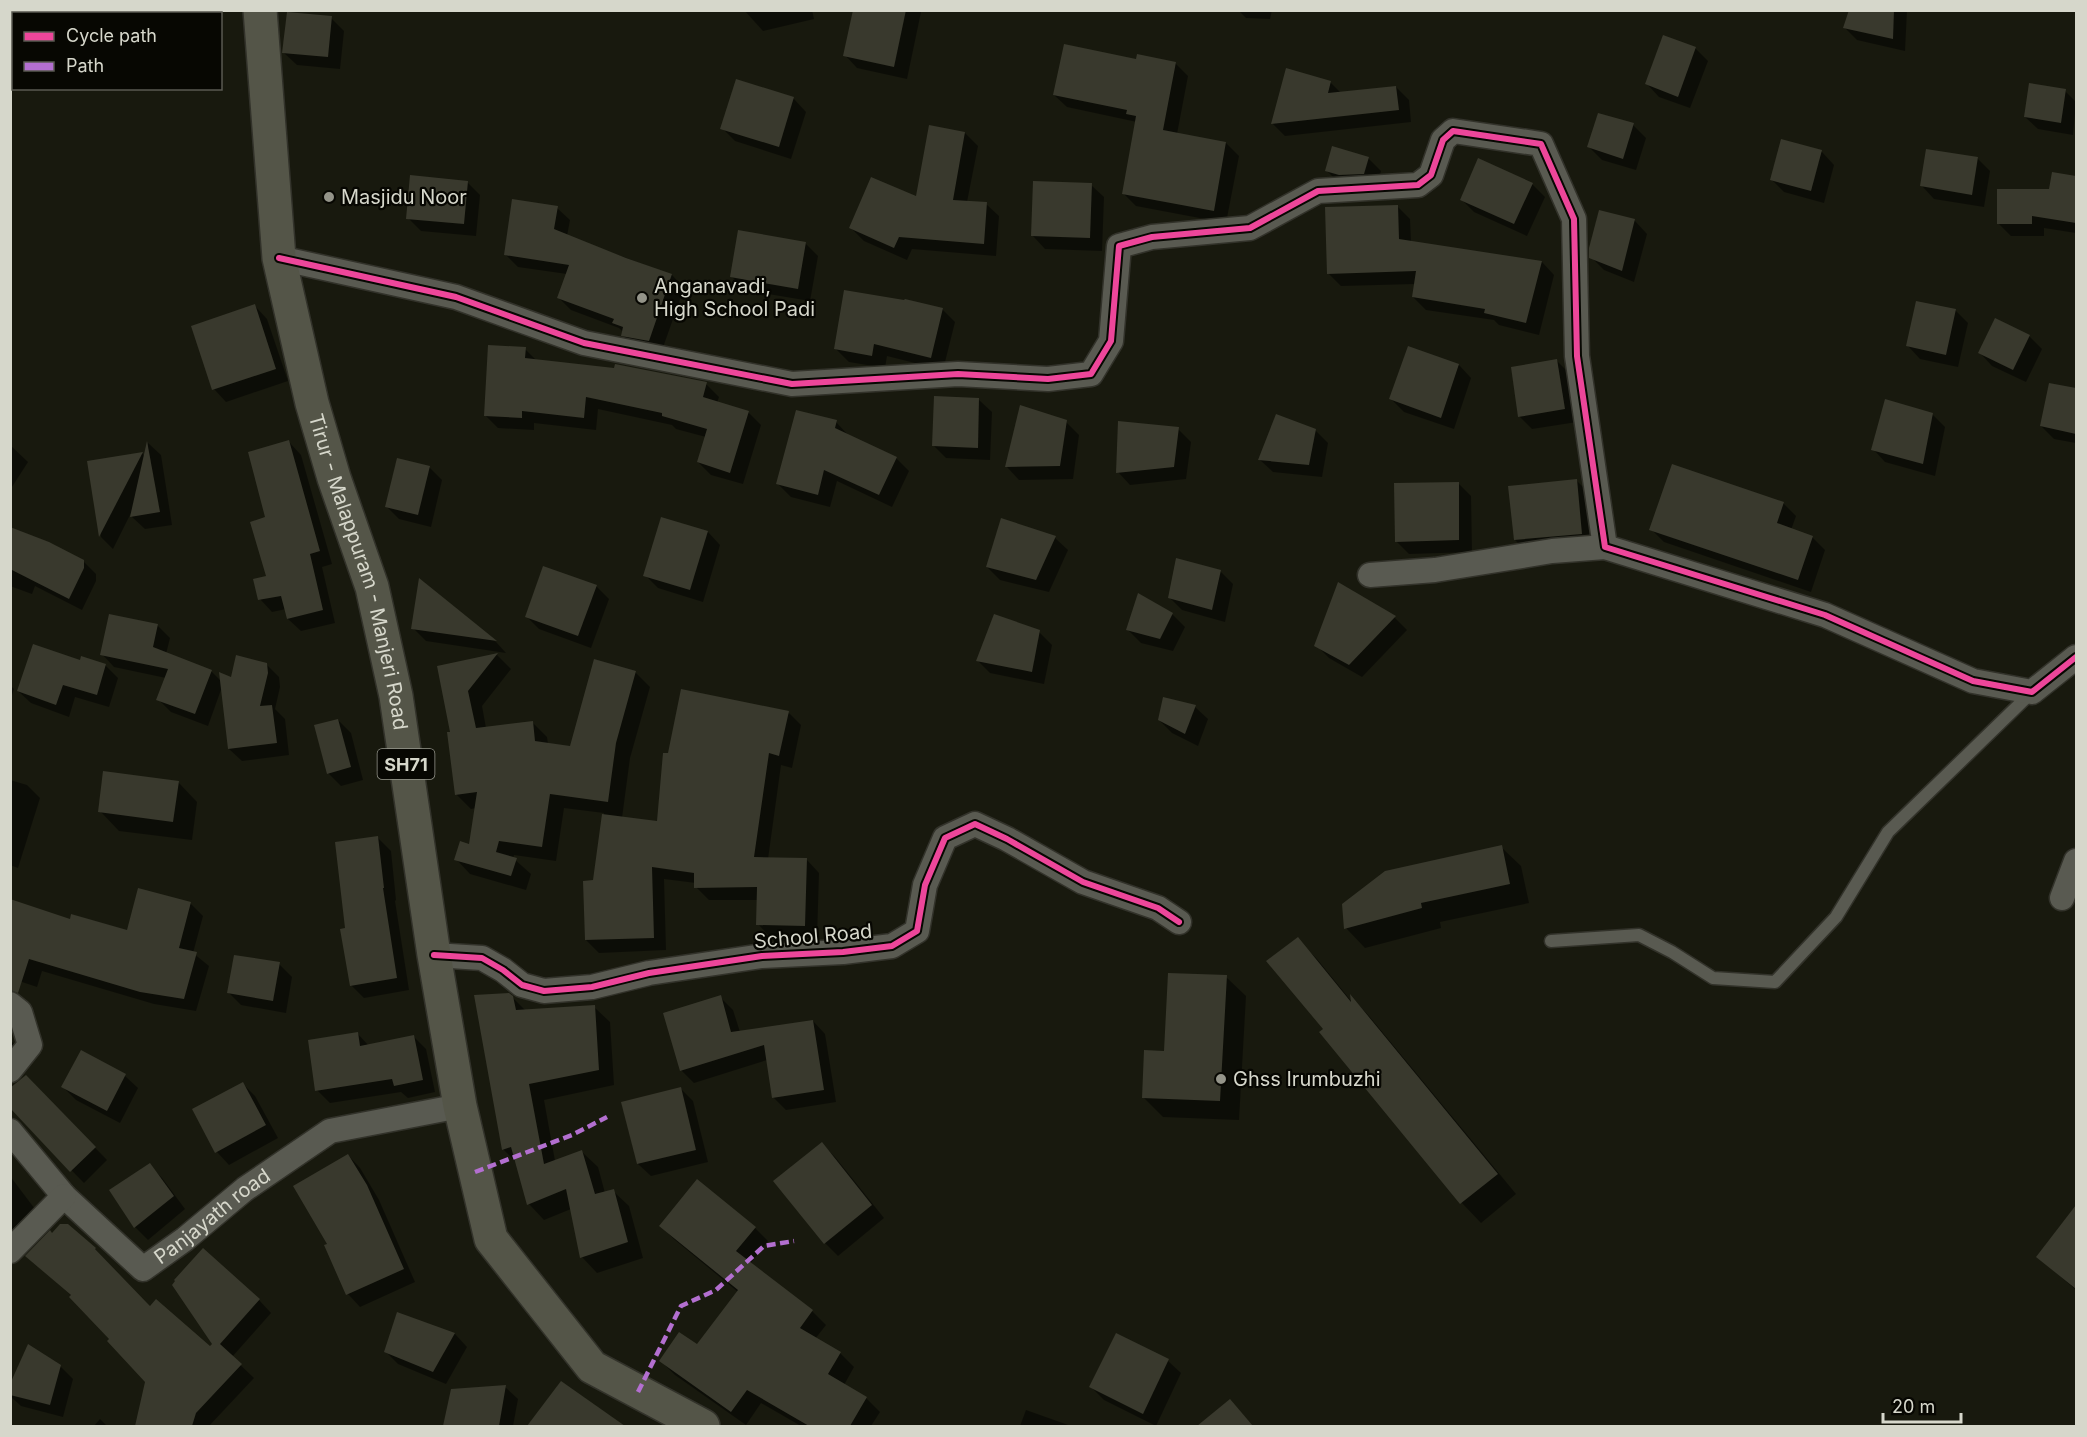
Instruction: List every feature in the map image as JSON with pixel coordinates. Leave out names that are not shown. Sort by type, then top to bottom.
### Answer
[{"type":"main road","name":"Tirur - Malappuram - Manjeri Road","points":[[260,10],[279,258],[312,403],[334,478],[372,587],[396,696],[459,1106],[491,1239],[592,1367],[702,1426]]},
{"type":"street","points":[[279,258],[456,297],[584,343],[792,384],[958,374],[1048,379],[1091,374],[1111,342],[1119,246],[1152,237],[1250,228],[1318,191],[1418,185],[1431,175],[1443,140],[1453,131],[1541,144],[1574,219],[1577,356],[1605,547]]},
{"type":"street","points":[[1370,575],[1435,570],[1552,551],[1605,547],[1825,615],[1973,681],[2032,692],[2076,657]]},
{"type":"street","name":"School Road","points":[[434,955],[482,958],[503,970],[522,985],[544,991],[592,987],[650,973],[762,956],[843,952],[892,946],[917,931],[925,885],[945,838],[975,824],[1007,839],[1083,882],[1158,908],[1179,921]]},
{"type":"street","points":[[2062,898],[2076,861]]},
{"type":"street","points":[[10,1004],[20,1012],[30,1045],[10,1070]]},
{"type":"street","name":"Panjayath road","points":[[10,1131],[64,1196],[143,1269],[185,1239],[245,1188],[330,1131],[459,1106]]},
{"type":"street","points":[[10,1251],[64,1196]]},
{"type":"lane","points":[[1551,941],[1639,935],[1672,952],[1713,978],[1775,982],[1836,917],[1888,832],[2032,692]]},
{"type":"building","points":[[853,10],[906,10],[894,67],[843,56]]},
{"type":"building","points":[[1849,10],[1894,10],[1893,39],[1843,28]]},
{"type":"building","points":[[287,12],[332,16],[328,57],[282,53]]},
{"type":"building","points":[[1663,35],[1696,47],[1678,97],[1645,84]]},
{"type":"building","points":[[1064,44],[1136,59],[1137,54],[1176,62],[1163,130],[1226,142],[1214,211],[1122,194],[1136,116],[1126,114],[1127,110],[1053,95]]},
{"type":"building","points":[[1286,68],[1331,81],[1328,93],[1396,86],[1399,110],[1271,124]]},
{"type":"building","points":[[736,79],[794,97],[779,147],[720,129]]},
{"type":"building","points":[[2029,83],[2066,89],[2061,123],[2024,117]]},
{"type":"building","points":[[1598,113],[1634,123],[1623,159],[1587,147]]},
{"type":"building","points":[[929,125],[965,132],[953,200],[987,202],[984,244],[899,237],[894,248],[849,228],[871,177],[916,196]]},
{"type":"building","points":[[1781,139],[1822,150],[1811,191],[1770,180]]},
{"type":"building","points":[[1332,146],[1369,157],[1364,174],[1339,175],[1325,171]]},
{"type":"building","points":[[1926,149],[1978,157],[1972,195],[1920,186]]},
{"type":"building","points":[[1478,158],[1533,183],[1514,224],[1460,200]]},
{"type":"building","points":[[2052,172],[2076,176],[2076,223],[2032,216],[2032,224],[1997,224],[1997,189],[2049,189]]},
{"type":"building","points":[[410,175],[468,181],[464,224],[406,219]]},
{"type":"building","points":[[1033,181],[1092,183],[1090,238],[1031,236]]},
{"type":"building","points":[[512,199],[558,206],[554,229],[672,274],[649,341],[621,336],[623,327],[612,323],[614,319],[557,298],[569,265],[504,255]]},
{"type":"building","points":[[1398,205],[1399,239],[1542,261],[1526,323],[1484,313],[1485,309],[1412,297],[1416,271],[1327,274],[1325,207]]},
{"type":"building","points":[[1599,210],[1635,219],[1622,271],[1589,258],[1589,248]]},
{"type":"building","points":[[738,230],[806,242],[798,289],[730,277]]},
{"type":"building","points":[[844,290],[905,299],[943,308],[931,358],[874,344],[872,356],[834,349]]},
{"type":"building","points":[[1916,301],[1956,309],[1946,355],[1906,346]]},
{"type":"building","points":[[255,304],[276,369],[212,390],[191,326]]},
{"type":"building","points":[[1995,318],[2030,335],[2013,370],[1978,353]]},
{"type":"building","points":[[488,345],[526,347],[525,358],[614,368],[615,364],[707,382],[703,397],[749,411],[730,473],[697,462],[707,429],[662,416],[662,413],[586,397],[584,418],[522,411],[522,418],[484,416]]},
{"type":"building","points":[[1408,346],[1459,364],[1441,418],[1389,399]]},
{"type":"building","points":[[1557,359],[1565,409],[1518,417],[1511,367]]},
{"type":"building","points":[[2049,383],[2076,388],[2076,434],[2040,426]]},
{"type":"building","points":[[934,396],[979,398],[978,448],[932,446]]},
{"type":"building","points":[[1885,399],[1933,413],[1923,464],[1871,450]]},
{"type":"building","points":[[1020,405],[1067,420],[1060,466],[1005,467]]},
{"type":"building","points":[[796,410],[837,420],[835,428],[897,457],[879,495],[824,470],[818,495],[776,484]]},
{"type":"building","points":[[1276,414],[1316,429],[1309,465],[1258,460]]},
{"type":"building","points":[[1118,421],[1179,427],[1174,467],[1116,473]]},
{"type":"building","points":[[289,440],[320,551],[310,554],[323,610],[287,619],[281,596],[258,600],[253,579],[266,576],[250,522],[265,517],[248,452]]},
{"type":"building","points":[[147,441],[160,512],[130,517]]},
{"type":"building","points":[[143,452],[99,537],[87,461]]},
{"type":"building","points":[[397,458],[430,466],[418,515],[385,507]]},
{"type":"building","points":[[1672,464],[1784,502],[1777,523],[1813,536],[1798,580],[1649,530]]},
{"type":"building","points":[[1577,479],[1582,534],[1514,540],[1508,486]]},
{"type":"building","points":[[1459,482],[1459,540],[1395,542],[1394,483]]},
{"type":"building","points":[[661,517],[708,531],[690,590],[643,576]]},
{"type":"building","points":[[1001,518],[1056,536],[1036,580],[986,567]]},
{"type":"building","points":[[10,527],[49,542],[84,560],[84,568],[69,599],[10,569]]},
{"type":"building","points":[[1176,558],[1221,570],[1212,610],[1168,598]]},
{"type":"building","points":[[543,566],[597,585],[578,636],[525,617]]},
{"type":"building","points":[[419,578],[450,603],[497,641],[411,629]]},
{"type":"building","points":[[1338,582],[1396,616],[1349,665],[1314,646]]},
{"type":"building","points":[[1138,593],[1173,613],[1160,639],[1126,630]]},
{"type":"building","points":[[109,614],[158,624],[153,647],[212,670],[195,714],[156,700],[168,669],[100,655]]},
{"type":"building","points":[[994,614],[1040,630],[1032,672],[976,661]]},
{"type":"building","points":[[33,644],[80,660],[81,656],[106,664],[97,695],[63,685],[56,705],[17,691]]},
{"type":"building","points":[[498,653],[468,691],[476,728],[533,721],[535,741],[570,746],[594,659],[636,671],[616,743],[608,802],[550,794],[542,847],[499,841],[496,852],[517,858],[511,876],[454,860],[460,841],[469,844],[477,792],[455,795],[447,732],[450,732],[437,666]]},
{"type":"building","points":[[236,655],[267,663],[268,673],[260,706],[272,705],[277,743],[228,749],[219,672],[231,677]]},
{"type":"building","points":[[681,689],[789,711],[779,756],[769,753],[754,857],[807,858],[805,926],[756,925],[757,887],[694,888],[694,873],[652,867],[654,938],[585,940],[583,881],[593,880],[602,814],[657,821],[663,753],[668,753]]},
{"type":"building","points":[[1163,697],[1196,705],[1185,734],[1158,720]]},
{"type":"building","points":[[338,719],[351,767],[327,774],[314,725]]},
{"type":"building","points":[[103,771],[179,781],[173,822],[98,812]]},
{"type":"building","points":[[378,836],[383,888],[397,978],[350,986],[340,929],[345,928],[335,842]]},
{"type":"building","points":[[1502,845],[1510,884],[1421,903],[1422,908],[1344,929],[1342,904],[1385,871]]},
{"type":"building","points":[[138,888],[191,902],[179,948],[197,952],[184,999],[140,992],[29,959],[18,993],[10,990],[10,899],[70,919],[71,914],[127,930]]},
{"type":"building","points":[[1298,937],[1351,1002],[1350,994],[1498,1174],[1460,1204],[1319,1032],[1323,1029],[1266,961]]},
{"type":"building","points":[[234,955],[280,962],[273,1001],[227,993]]},
{"type":"building","points":[[1168,973],[1227,975],[1220,1101],[1142,1098],[1144,1050],[1164,1051]]},
{"type":"building","points":[[509,993],[513,996],[516,1010],[595,1005],[599,1070],[529,1084],[544,1164],[582,1150],[595,1194],[614,1189],[628,1242],[580,1258],[566,1189],[527,1205],[511,1147],[502,1150],[474,995]]},
{"type":"building","points":[[721,995],[731,1032],[813,1020],[824,1090],[772,1098],[764,1045],[680,1071],[663,1013]]},
{"type":"building","points":[[358,1032],[360,1046],[414,1035],[423,1080],[394,1086],[392,1079],[315,1091],[308,1040]]},
{"type":"building","points":[[81,1050],[126,1074],[107,1111],[61,1087]]},
{"type":"building","points":[[26,1075],[96,1147],[70,1172],[10,1108],[10,1088]]},
{"type":"building","points":[[243,1082],[266,1125],[215,1153],[192,1109]]},
{"type":"building","points":[[681,1087],[696,1150],[637,1164],[621,1102]]},
{"type":"building","points":[[822,1142],[872,1205],[824,1244],[773,1181]]},
{"type":"building","points":[[348,1154],[367,1185],[404,1269],[346,1295],[324,1245],[327,1244],[293,1186]]},
{"type":"building","points":[[150,1163],[174,1196],[134,1228],[109,1190]]},
{"type":"building","points":[[697,1179],[756,1227],[736,1251],[813,1310],[800,1328],[841,1352],[828,1374],[867,1397],[850,1426],[809,1426],[747,1390],[731,1412],[659,1361],[679,1332],[697,1344],[738,1290],[659,1226]]},
{"type":"building","points":[[2076,1205],[2076,1289],[2036,1257]]},
{"type":"building","points":[[60,1224],[68,1224],[96,1248],[150,1306],[156,1299],[210,1346],[212,1344],[172,1285],[203,1248],[260,1299],[220,1344],[242,1364],[196,1413],[192,1426],[135,1426],[145,1382],[107,1341],[109,1339],[69,1297],[71,1295],[25,1256],[50,1230],[52,1233]]},
{"type":"building","points":[[397,1312],[455,1333],[433,1372],[384,1352]]},
{"type":"building","points":[[1116,1333],[1169,1359],[1143,1414],[1089,1387]]},
{"type":"building","points":[[28,1344],[61,1365],[50,1405],[10,1395],[10,1384]]},
{"type":"building","points":[[561,1381],[625,1426],[527,1426]]},
{"type":"building","points":[[506,1385],[499,1426],[443,1426],[451,1389]]},
{"type":"building","points":[[1230,1399],[1253,1426],[1197,1426]]},
{"type":"marked path","points":[[475,1172],[572,1135],[607,1117]]},
{"type":"marked path","points":[[638,1392],[681,1306],[716,1290],[764,1246],[794,1241]]},
{"type":"cycle path","points":[[279,258],[456,297],[584,343],[792,384],[958,374],[1048,379],[1091,374],[1111,341],[1119,246],[1152,237],[1250,228],[1318,191],[1418,185],[1431,175],[1443,140],[1453,131],[1541,144],[1574,219],[1577,356],[1605,547],[1825,615],[1973,681],[2032,692],[2076,657]]},
{"type":"cycle path","points":[[434,955],[482,958],[503,970],[522,985],[544,991],[592,987],[649,973],[762,956],[843,952],[892,946],[917,931],[925,885],[945,838],[975,824],[1007,839],[1083,882],[1158,908],[1179,922]]},
{"type":"place","name":"Masjidu Noor","points":[[329,197]]},
{"type":"place","name":"Anganavadi, High School Padi","points":[[642,298]]},
{"type":"place","name":"Ghss Irumbuzhi","points":[[1221,1079]]}]
